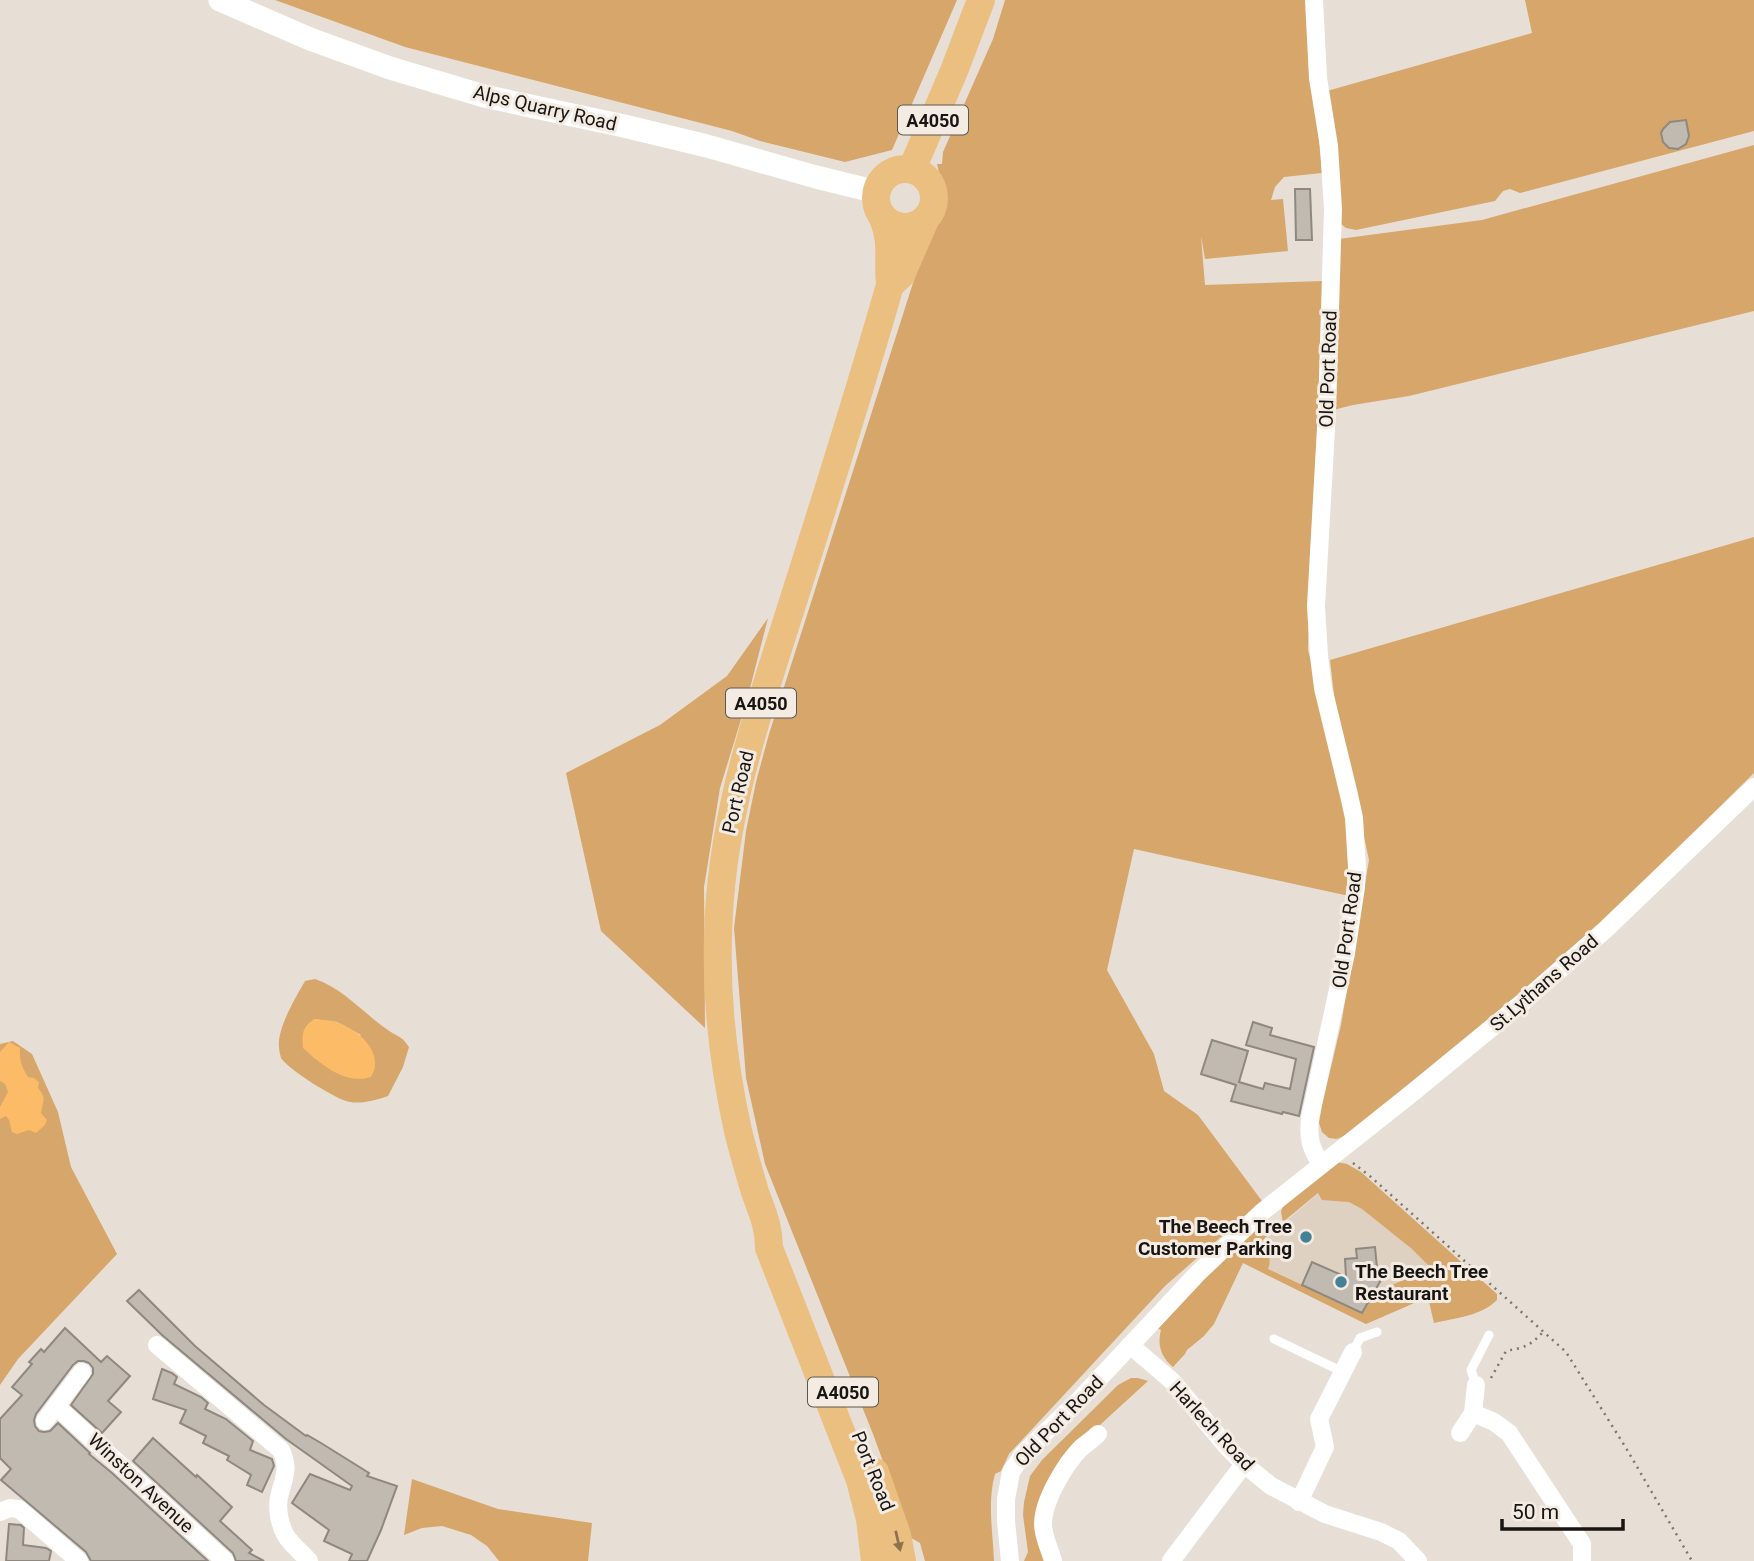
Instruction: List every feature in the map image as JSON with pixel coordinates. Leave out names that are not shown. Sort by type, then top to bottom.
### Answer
[{"type":"main road","name":"A4050","points":[[925,220],[931,213],[935,195],[928,178],[912,169],[981,0]]},
{"type":"main road","points":[[912,169],[895,170],[881,181],[879,204],[889,222],[898,226],[908,227],[925,220]]},
{"type":"main road","name":"Port Road","points":[[879,204],[890,244],[890,285],[862,384],[746,753],[725,848],[718,936],[720,1024],[729,1086],[755,1190],[769,1230],[780,1244],[817,1322],[857,1432],[883,1492],[902,1561]]},
{"type":"main road","name":"Port Road","points":[[890,285],[901,275],[925,220]]},
{"type":"main road","name":"Port Road","points":[[769,1230],[769,1248],[860,1480],[870,1520],[875,1561]]},
{"type":"street","name":"Alps Quarry Road","points":[[220,0],[321,43],[390,68],[484,96],[707,146],[816,177],[879,204]]},
{"type":"street","name":"Old Port Road","points":[[1010,1561],[1006,1499],[1016,1463],[1227,1245],[1262,1212],[1321,1164],[1312,1150],[1310,1118],[1346,953],[1357,867],[1354,818],[1323,688],[1317,628],[1333,209],[1329,146],[1318,78],[1314,0]]},
{"type":"street","name":"St.Lythans Road","points":[[1321,1164],[1492,1028],[1564,966],[1754,787]]},
{"type":"street","points":[[157,1345],[281,1450],[286,1462],[285,1477],[278,1496],[279,1516],[286,1536],[309,1561]]},
{"type":"street","name":"Harlech Road","points":[[1130,1345],[1172,1381],[1227,1448],[1271,1486],[1325,1514],[1381,1532],[1399,1541],[1418,1561]]},
{"type":"street","points":[[1299,1502],[1325,1447],[1319,1419],[1353,1352]]},
{"type":"street","name":"Winston Avenue","points":[[82,1372],[50,1413],[225,1561]]},
{"type":"street","points":[[1460,1433],[1473,1413],[1476,1385]]},
{"type":"street","points":[[1473,1413],[1494,1422],[1509,1433],[1562,1515],[1573,1527],[1586,1557]]},
{"type":"street","points":[[1054,1561],[1044,1531],[1045,1508],[1073,1458],[1098,1434]]},
{"type":"street","points":[[1171,1561],[1244,1464]]},
{"type":"street","points":[[0,1512],[10,1508],[19,1509],[79,1561]]},
{"type":"lane","points":[[1353,1352],[1360,1338],[1377,1332]]},
{"type":"lane","points":[[1476,1385],[1471,1370],[1489,1335]]},
{"type":"lane","points":[[1274,1339],[1343,1372]]},
{"type":"path","points":[[1338,1152],[1371,1177],[1566,1352],[1692,1561]]},
{"type":"path","points":[[1499,1362],[1506,1351],[1527,1347],[1544,1332]]},
{"type":"shaded area","points":[[275,0],[957,0],[892,150],[845,162],[405,47]]},
{"type":"shaded area","points":[[1005,0],[1306,0],[1322,173],[1284,177],[1275,187],[1271,200],[1283,199],[1288,251],[1205,259],[1201,236],[1205,285],[1323,281],[1308,650],[1324,711],[1348,833],[1349,896],[1134,849],[1107,970],[1154,1054],[1164,1091],[1198,1115],[1262,1201],[1165,1286],[1009,1454],[1001,1471],[995,1474],[993,1485],[991,1506],[994,1561],[925,1561],[920,1543],[911,1538],[873,1434],[765,1164],[746,1078],[734,928],[746,831],[769,734],[928,236],[943,214],[944,188],[937,164],[942,164],[943,152],[993,39]]},
{"type":"shaded area","points":[[1525,0],[1754,0],[1754,131],[1520,193],[1510,189],[1503,191],[1495,201],[1356,230],[1341,224],[1327,91],[1532,33]]},
{"type":"shaded area","points":[[1754,145],[1754,311],[1409,396],[1333,410],[1339,239],[1482,220]]},
{"type":"shaded area","points":[[1754,537],[1754,773],[1578,946],[1346,1135],[1337,1139],[1329,1138],[1322,1132],[1319,1123],[1341,1025],[1369,860],[1335,704],[1330,660]]},
{"type":"shaded area","points":[[768,618],[720,788],[704,887],[705,1028],[601,931],[566,773],[660,725],[727,676]]},
{"type":"shaded area","points":[[315,979],[335,989],[402,1038],[409,1047],[403,1067],[388,1096],[360,1102],[343,1100],[302,1076],[281,1058],[281,1031],[305,981]],"holes":[[[314,1019],[337,1022],[361,1035],[324,1064],[313,1057]]]},
{"type":"shaded area","points":[[314,1019],[336,1022],[363,1038],[375,1058],[371,1077],[361,1079],[343,1076],[326,1067],[303,1048],[304,1031]]},
{"type":"shaded area","points":[[13,1041],[32,1054],[58,1112],[71,1167],[117,1254],[18,1359],[0,1385],[0,1044]]},
{"type":"shaded area","points":[[9,1042],[20,1048],[24,1070],[28,1077],[39,1082],[38,1088],[43,1095],[41,1113],[47,1120],[36,1133],[29,1130],[17,1134],[12,1132],[6,1116],[0,1119],[0,1107],[8,1092],[5,1084],[0,1081],[0,1052]]},
{"type":"shaded area","points":[[1337,1162],[1361,1172],[1497,1294],[1497,1300],[1476,1313],[1434,1323],[1428,1297],[1366,1324],[1243,1263],[1214,1324],[1173,1367],[1161,1350],[1161,1330],[1157,1328],[1251,1232],[1261,1229],[1271,1232],[1261,1242],[1269,1258],[1268,1269],[1362,1313],[1370,1301],[1389,1291],[1392,1285],[1410,1277],[1429,1275],[1433,1270],[1412,1249],[1362,1209],[1349,1202],[1322,1200],[1318,1193],[1283,1222],[1283,1206]]},
{"type":"shaded area","points":[[1341,1174],[1491,1300],[1474,1314],[1434,1323],[1428,1297],[1366,1324],[1243,1263],[1249,1253]]},
{"type":"shaded area","points":[[1131,1378],[1148,1381],[1101,1424],[1055,1473],[1046,1561],[1024,1561],[1028,1552],[1023,1515],[1030,1476],[1042,1460],[1118,1385]]},
{"type":"shaded area","points":[[412,1479],[498,1509],[592,1523],[588,1561],[499,1561],[487,1546],[471,1535],[442,1526],[422,1528],[404,1535]]},
{"type":"building","points":[[1686,120],[1689,136],[1686,144],[1678,149],[1669,148],[1663,142],[1663,129],[1670,122]]},
{"type":"building","points":[[1295,189],[1310,189],[1312,240],[1296,240]]},
{"type":"building","points":[[1253,1022],[1272,1028],[1270,1035],[1314,1047],[1299,1116],[1231,1101],[1236,1085],[1201,1074],[1212,1040],[1248,1051],[1239,1082],[1263,1089],[1265,1083],[1290,1089],[1296,1059],[1246,1045]]},
{"type":"building","name":"The Beech Tree Restaurant","points":[[1375,1247],[1381,1280],[1362,1313],[1302,1285],[1312,1262],[1346,1277],[1345,1259],[1357,1258],[1356,1249]]},
{"type":"building","points":[[139,1290],[195,1346],[264,1405],[306,1436],[369,1473],[367,1476],[397,1486],[367,1561],[349,1561],[352,1554],[324,1541],[329,1530],[292,1503],[310,1474],[350,1490],[352,1486],[286,1439],[162,1335],[127,1301]]},
{"type":"building","points":[[65,1328],[101,1362],[107,1356],[130,1376],[108,1401],[121,1412],[102,1433],[71,1405],[93,1374],[89,1363],[78,1361],[36,1414],[35,1426],[44,1432],[50,1431],[58,1423],[208,1561],[91,1561],[86,1552],[1,1480],[11,1469],[0,1458],[0,1419],[22,1395],[12,1387],[32,1364],[29,1362],[41,1349],[44,1352]]},
{"type":"building","points":[[162,1369],[177,1377],[174,1384],[208,1403],[205,1409],[226,1419],[253,1441],[250,1450],[272,1459],[274,1466],[262,1492],[247,1485],[251,1475],[227,1460],[229,1456],[203,1443],[206,1436],[180,1423],[186,1410],[153,1399]]},
{"type":"building","points":[[153,1438],[232,1507],[220,1521],[252,1550],[249,1553],[264,1561],[236,1561],[233,1553],[133,1461]]},
{"type":"building","points":[[9,1524],[21,1525],[24,1528],[23,1545],[51,1551],[49,1561],[6,1561]]},
{"type":"place","name":"The Beech Tree Customer Parking","points":[[1306,1237]]},
{"type":"place","name":"The Beech Tree Restaurant","points":[[1341,1282]]}]
